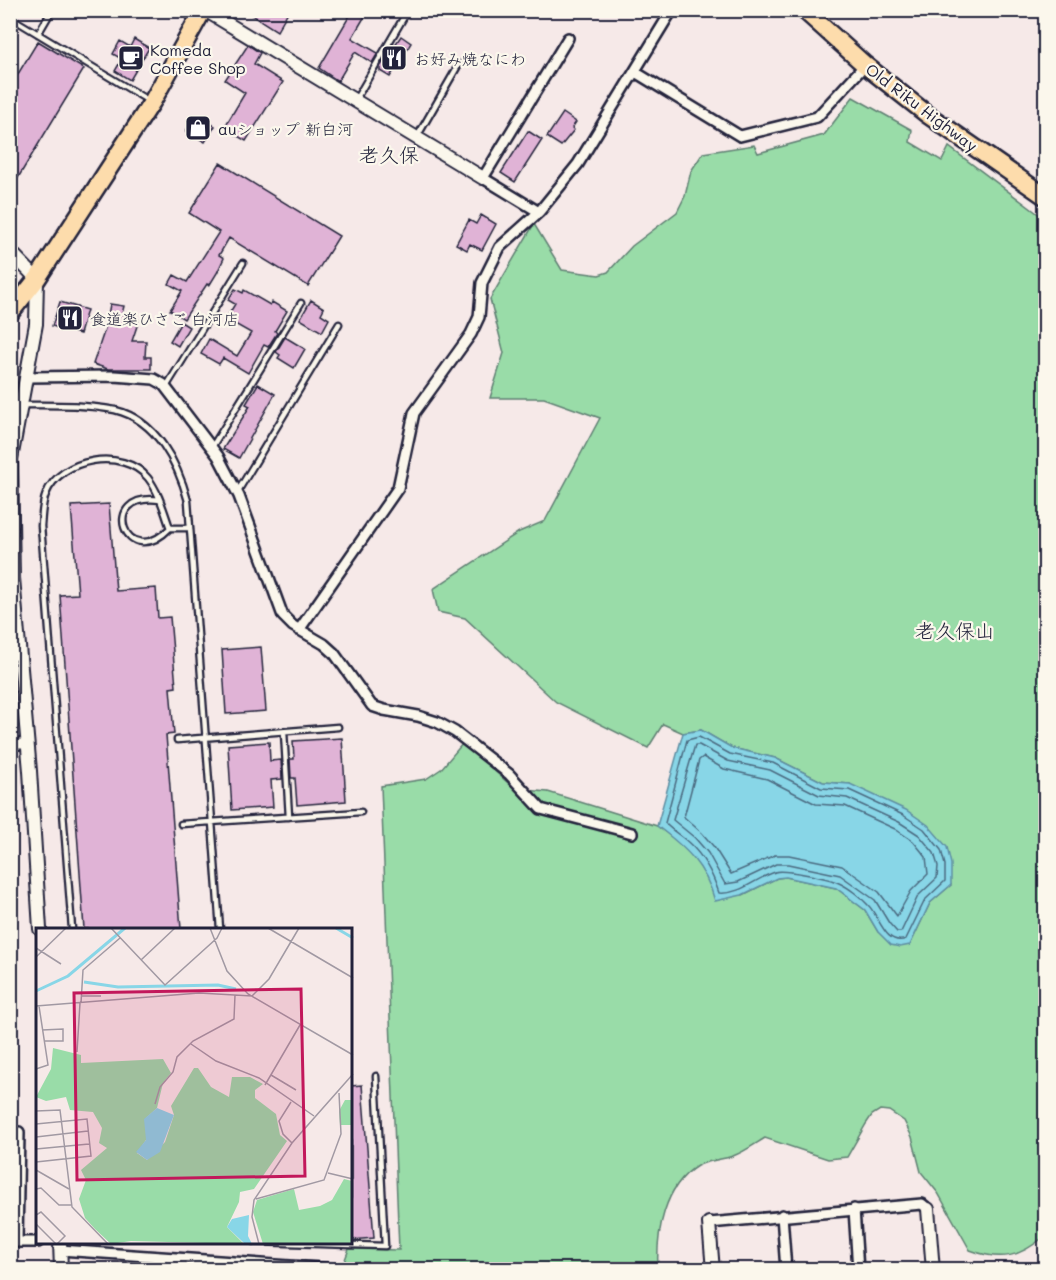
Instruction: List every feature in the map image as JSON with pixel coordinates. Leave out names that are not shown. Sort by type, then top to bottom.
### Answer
[{"type":"highway","points":[[10,313],[37,279],[152,102],[204,10]]},
{"type":"highway","name":"Old Riku Highway","points":[[804,10],[865,65],[928,115],[1046,197]]},
{"type":"street","points":[[204,10],[539,212]]},
{"type":"street","points":[[299,630],[398,488],[414,413],[471,334],[479,317],[482,283],[500,247],[539,212],[578,164],[672,10]]},
{"type":"street","points":[[483,178],[568,38]]},
{"type":"street","points":[[635,72],[740,136],[817,117],[865,65]]},
{"type":"street","points":[[10,251],[37,279],[36,324],[11,459],[13,566],[40,928]]},
{"type":"street","points":[[27,377],[154,379],[165,387],[212,447],[238,493],[284,616],[299,630],[324,644],[334,653],[372,706],[418,716],[437,722],[455,732],[509,774],[541,808],[632,833]]},
{"type":"street","points":[[10,744],[27,744]]},
{"type":"street","points":[[19,1132],[14,1242],[36,1242]]},
{"type":"street","points":[[713,1269],[709,1223],[922,1204],[928,1209],[933,1269]]},
{"type":"street","points":[[854,1209],[858,1269]]},
{"type":"street","points":[[782,1215],[786,1269]]},
{"type":"street","points":[[61,1269],[60,1246],[334,1269]]},
{"type":"lane","points":[[38,34],[52,10]]},
{"type":"lane","points":[[356,100],[408,10]]},
{"type":"lane","points":[[10,17],[152,102]]},
{"type":"lane","points":[[416,139],[459,64]]},
{"type":"lane","points":[[165,387],[243,263]]},
{"type":"lane","points":[[212,447],[301,303]]},
{"type":"lane","points":[[238,493],[339,324]]},
{"type":"lane","points":[[22,405],[80,406],[117,411],[135,419],[164,445],[181,476],[188,501],[220,928]]},
{"type":"lane","points":[[72,928],[41,526],[42,508],[46,493],[54,481],[69,470],[100,459],[117,459],[134,466],[147,476],[160,500],[170,528]]},
{"type":"lane","points":[[160,500],[148,498],[128,505],[123,520],[129,536],[137,543],[143,543],[162,536],[170,528],[190,528]]},
{"type":"lane","points":[[177,740],[338,727]]},
{"type":"lane","points":[[284,732],[289,817]]},
{"type":"lane","points":[[181,824],[362,812]]},
{"type":"lane","points":[[320,1244],[385,1246],[376,1076]]},
{"type":"green space","points":[[853,97],[912,130],[910,142],[942,161],[949,147],[1045,219],[1045,1236],[1027,1249],[1010,1255],[992,1256],[970,1250],[938,1193],[921,1172],[912,1137],[904,1121],[889,1111],[880,1110],[872,1115],[847,1157],[828,1159],[765,1138],[737,1154],[697,1166],[677,1185],[664,1212],[659,1241],[658,1269],[341,1270],[349,1249],[399,1250],[381,786],[426,779],[441,769],[463,743],[515,789],[548,792],[657,826],[686,848],[711,885],[743,895],[777,878],[786,877],[836,888],[865,910],[878,932],[910,945],[930,903],[951,885],[850,784],[823,782],[775,758],[732,748],[701,730],[683,733],[663,724],[648,748],[556,702],[465,618],[438,612],[433,589],[519,532],[545,521],[600,418],[544,398],[490,398],[504,353],[490,299],[534,224],[562,270],[599,275],[608,272],[632,246],[677,212],[685,196],[691,171],[703,153],[754,145],[758,153],[824,135]]},
{"type":"water","points":[[701,730],[732,748],[775,758],[823,782],[850,784],[906,810],[928,825],[947,847],[951,864],[951,885],[930,903],[910,945],[900,947],[891,945],[878,932],[865,910],[836,888],[786,877],[777,878],[742,895],[715,901],[700,867],[677,842],[657,826],[683,733]]},
{"type":"building","points":[[244,10],[289,10],[277,31]]},
{"type":"building","points":[[353,10],[365,16],[352,38],[378,53],[372,63],[355,52],[338,81],[319,68]]},
{"type":"building","points":[[401,36],[411,43],[390,77],[380,71],[380,67]]},
{"type":"building","points":[[134,39],[149,48],[130,80],[115,71],[122,59],[113,54],[120,41],[130,47]]},
{"type":"building","points":[[38,41],[84,69],[10,191],[10,87]]},
{"type":"building","points":[[248,45],[260,53],[254,64],[283,82],[246,141],[224,128],[245,93],[225,80]]},
{"type":"building","points":[[563,113],[576,122],[572,128],[574,130],[561,146],[547,137]]},
{"type":"building","points":[[196,115],[215,126],[205,142],[186,131]]},
{"type":"building","points":[[528,131],[542,140],[515,182],[501,173]]},
{"type":"building","points":[[220,163],[339,236],[308,286],[229,238],[219,255],[224,258],[217,273],[184,319],[170,310],[182,291],[169,284],[174,275],[187,282],[219,232],[189,213]]},
{"type":"building","points":[[481,215],[496,224],[482,250],[470,244],[467,250],[456,244],[469,220],[476,224]]},
{"type":"building","points":[[235,289],[243,293],[244,290],[270,305],[272,302],[287,311],[275,331],[277,333],[268,347],[264,345],[248,373],[223,358],[219,364],[201,354],[209,339],[237,356],[251,333],[226,319],[235,304],[228,300]]},
{"type":"building","points":[[311,300],[324,308],[321,314],[329,319],[322,332],[300,319]]},
{"type":"building","points":[[60,302],[87,310],[80,334],[52,326]]},
{"type":"building","points":[[110,304],[124,306],[122,314],[139,320],[132,341],[146,341],[145,357],[151,357],[151,369],[108,369],[93,364],[106,326]]},
{"type":"building","points":[[181,322],[189,327],[178,346],[170,341]]},
{"type":"building","points":[[285,337],[305,349],[294,368],[278,358],[280,355],[276,352]]},
{"type":"building","points":[[258,384],[275,394],[239,458],[223,449],[250,406],[246,404]]},
{"type":"building","points":[[109,504],[116,591],[156,588],[158,618],[170,617],[176,687],[170,688],[174,734],[166,735],[181,928],[84,928],[60,595],[78,594],[71,506]]},
{"type":"building","points":[[261,647],[266,711],[226,714],[222,650]]},
{"type":"building","points":[[342,738],[346,801],[297,805],[295,778],[291,778],[290,759],[294,759],[293,741]]},
{"type":"building","points":[[269,742],[270,761],[281,760],[282,779],[271,780],[273,807],[232,810],[228,745]]},
{"type":"building","points":[[362,1085],[374,1238],[352,1240],[352,1086]]},
{"type":"place","name":"Komeda Coffee Shop","points":[[131,58]]},
{"type":"place","name":"お好み焼なにわ","points":[[394,58]]},
{"type":"place","name":"auショップ 新白河","points":[[198,128]]},
{"type":"place","name":"食道楽ひさご 白河店","points":[[70,318]]},
{"type":"district","name":"老久保","points":[[389,154]]},
{"type":"district","name":"老久保山","points":[[955,630]]}]
